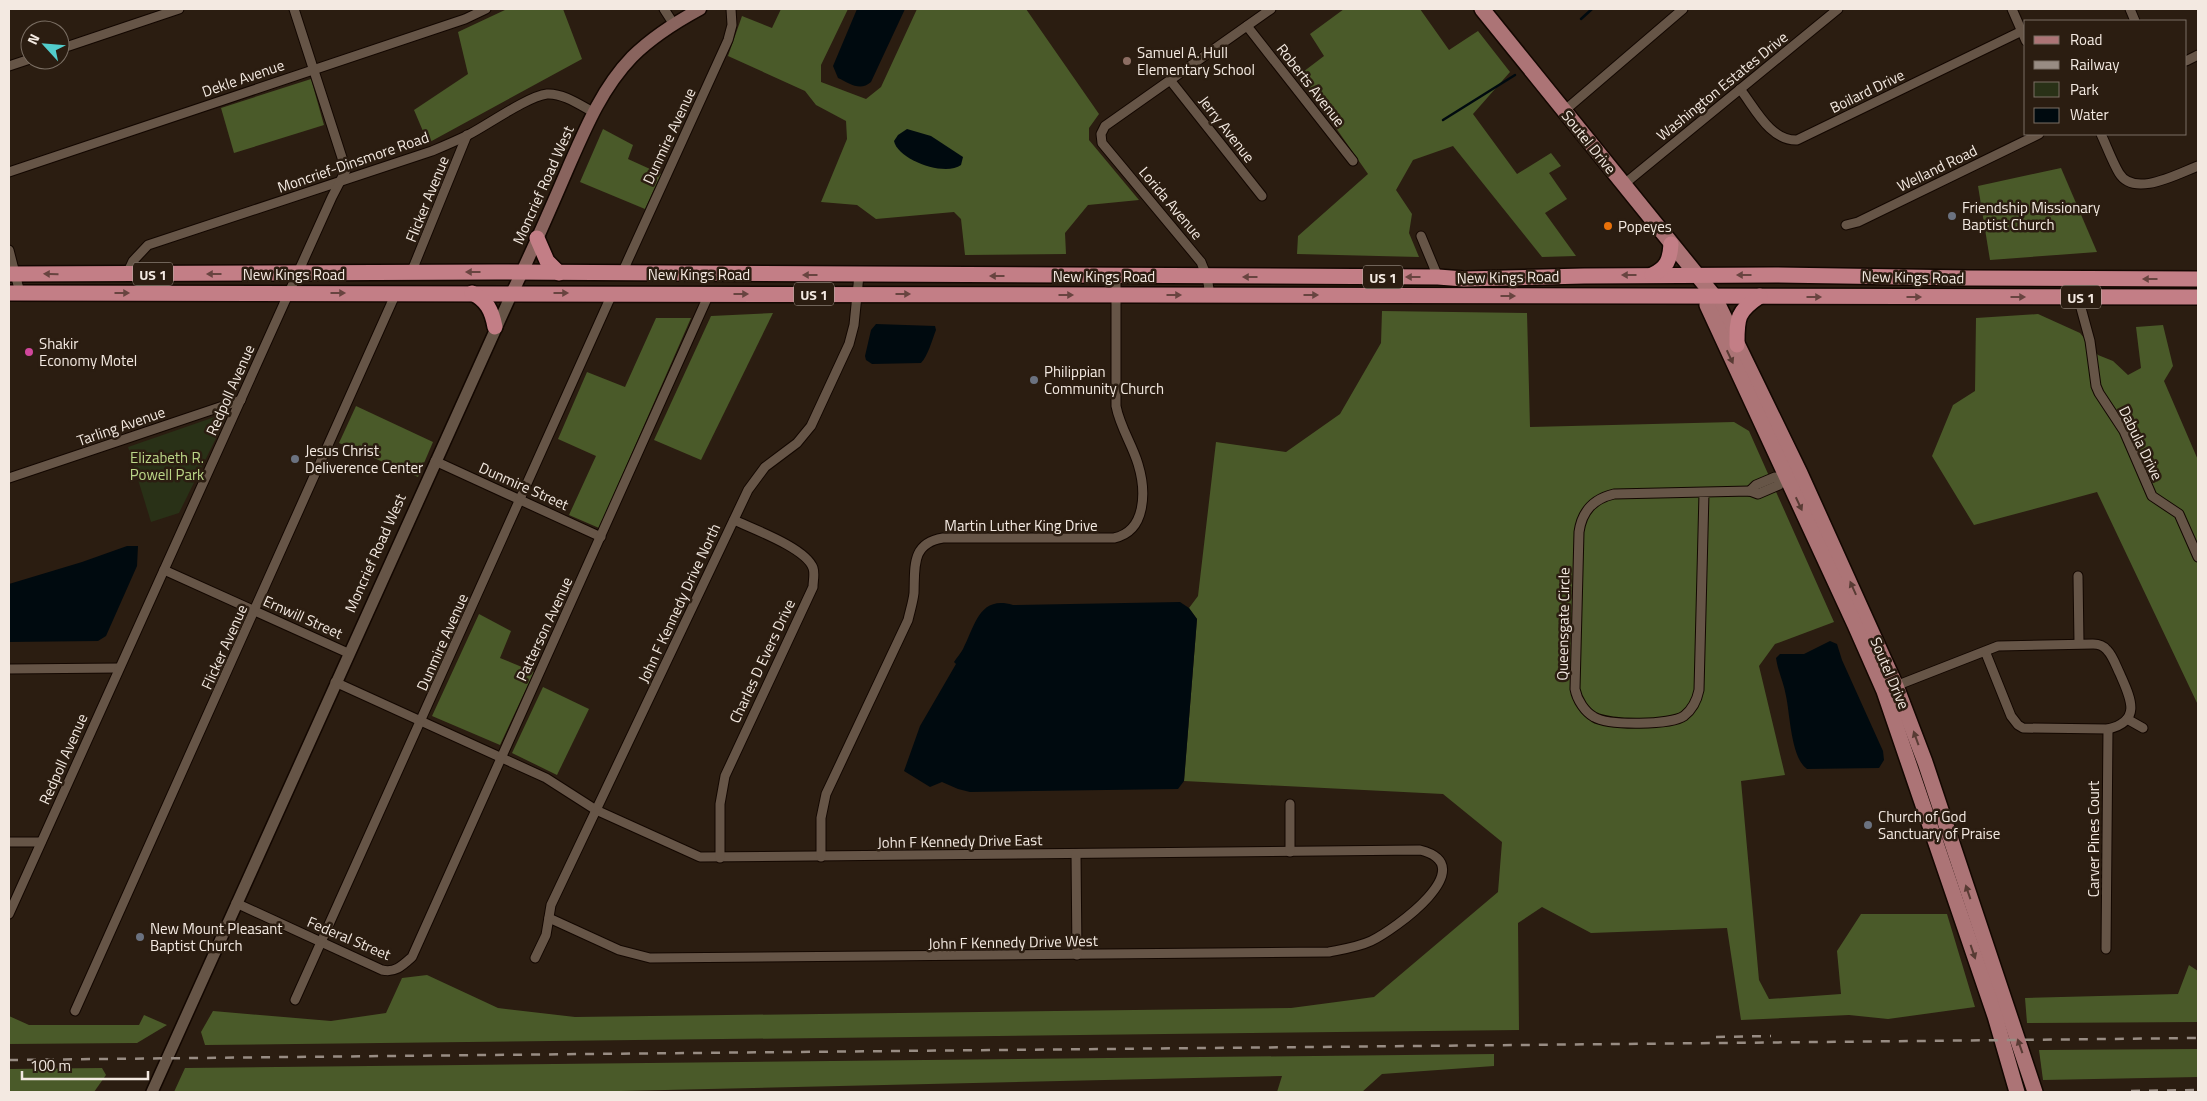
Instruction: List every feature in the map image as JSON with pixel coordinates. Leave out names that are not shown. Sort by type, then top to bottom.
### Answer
[{"type":"highway","points":[[538,238],[547,261],[559,273]]},
{"type":"highway","points":[[1652,275],[1666,266],[1670,256],[1671,244]]},
{"type":"highway","name":"New Kings Road","points":[[13,274],[522,272],[1438,277],[1464,279],[1652,275],[2198,279]]},
{"type":"highway","name":"New Kings Road","points":[[14,293],[289,292],[2198,297]]},
{"type":"highway","points":[[472,293],[481,297],[488,304],[495,327]]},
{"type":"highway","points":[[1737,345],[1737,320],[1741,311],[1760,296]]},
{"type":"main road","name":"Moncrief Road West","points":[[512,293],[593,112],[604,92],[632,57],[674,23],[700,9]]},
{"type":"main road","name":"Soutel Drive","points":[[1482,9],[1696,275],[1737,345],[1789,476]]},
{"type":"main road","name":"Soutel Drive","points":[[1708,296],[1789,476],[1928,771],[2035,1092]]},
{"type":"main road","name":"Soutel Drive","points":[[1890,688],[2018,1092]]},
{"type":"street","points":[[70,46],[179,9]]},
{"type":"street","name":"Redpoll Avenue","points":[[9,914],[289,292],[346,170],[294,9]]},
{"type":"street","name":"Dekle Avenue","points":[[9,172],[465,18],[486,9]]},
{"type":"street","points":[[664,9],[674,23]]},
{"type":"street","name":"Dunmire Avenue","points":[[622,273],[728,40],[732,25],[732,9]]},
{"type":"street","points":[[1170,80],[1271,9]]},
{"type":"street","points":[[1564,111],[1683,9]]},
{"type":"street","name":"Washington Estates Drive","points":[[1623,185],[1838,9]]},
{"type":"street","points":[[2012,9],[2024,36]]},
{"type":"street","name":"Roberts Avenue","points":[[1247,26],[1353,161]]},
{"type":"street","name":"Boilard Drive","points":[[1740,89],[1778,136],[1788,140],[1798,140],[2022,31]]},
{"type":"street","points":[[2187,61],[2198,55]]},
{"type":"street","name":"Lorida Avenue","points":[[1170,80],[1105,126],[1101,134],[1102,143],[1193,250],[1207,276],[1210,295]]},
{"type":"street","name":"Jerry Avenue","points":[[1170,80],[1262,196]]},
{"type":"street","name":"Moncrief-Dinsmore Road","points":[[127,274],[133,260],[148,245],[432,151],[467,136],[545,94],[556,95],[593,112]]},
{"type":"street","name":"Welland Road","points":[[1846,225],[1858,222],[2038,135]]},
{"type":"street","points":[[2101,135],[2119,174],[2132,184],[2145,185],[2198,166]]},
{"type":"street","name":"Flicker Avenue","points":[[411,273],[467,136]]},
{"type":"street","points":[[1421,236],[1438,277]]},
{"type":"street","points":[[9,250],[14,293]]},
{"type":"street","name":"John F Kennedy Drive North","points":[[535,958],[546,935],[551,905],[734,520],[756,478],[765,467],[797,443],[811,426],[849,344],[854,324],[859,275]]},
{"type":"street","name":"Martin Luther King Drive","points":[[821,857],[821,818],[826,794],[908,620],[914,594],[914,566],[920,550],[927,543],[943,538],[1114,538],[1127,533],[1138,521],[1141,512],[1141,477],[1134,453],[1118,419],[1116,406],[1116,276]]},
{"type":"street","points":[[1967,278],[1969,297]]},
{"type":"street","points":[[1459,296],[1464,279]]},
{"type":"street","name":"Flicker Avenue","points":[[75,1011],[396,293]]},
{"type":"street","name":"Moncrief Road West","points":[[152,1092],[348,653],[512,293]]},
{"type":"street","name":"Dunmire Avenue","points":[[295,1000],[422,721],[612,294]]},
{"type":"street","name":"Patterson Avenue","points":[[397,970],[412,957],[602,537],[709,294]]},
{"type":"street","name":"Dabula Drive","points":[[2078,297],[2090,342],[2096,386],[2099,394],[2124,431],[2152,496],[2179,514],[2198,556]]},
{"type":"street","name":"Tarling Avenue","points":[[9,478],[241,400]]},
{"type":"street","name":"Dunmire Street","points":[[435,461],[602,537]]},
{"type":"street","name":"Queensgate Circle","points":[[1704,493],[1699,690],[1697,700],[1684,716],[1673,721],[1605,721],[1594,717],[1580,703],[1575,690],[1581,522],[1594,501],[1609,495],[1750,492],[1758,494],[1779,485],[1789,476]]},
{"type":"street","name":"Charles D Evers Drive","points":[[720,858],[720,804],[725,776],[812,587],[814,578],[813,568],[807,558],[799,551],[734,520]]},
{"type":"street","name":"Ernwill Street","points":[[164,570],[348,653]]},
{"type":"street","points":[[2078,576],[2079,644]]},
{"type":"street","points":[[1890,688],[1985,651],[2004,645],[2079,644],[2103,646],[2111,655],[2131,700],[2131,710],[2127,719],[2118,726],[2108,729],[2028,729],[2018,725],[2011,716],[1985,651]]},
{"type":"street","points":[[9,669],[119,668]]},
{"type":"street","name":"John F Kennedy Drive East","points":[[335,682],[546,778],[596,810],[694,856],[720,858],[1420,850],[1435,856],[1439,861]]},
{"type":"street","points":[[2127,719],[2143,728]]},
{"type":"street","name":"Carver Pines Court","points":[[2106,949],[2108,729]]},
{"type":"street","points":[[1290,804],[1290,852]]},
{"type":"street","points":[[9,842],[41,842]]},
{"type":"street","points":[[1076,854],[1077,955]]},
{"type":"street","name":"John F Kennedy Drive West","points":[[549,918],[619,950],[650,958],[1329,952],[1352,948],[1371,941],[1398,925],[1433,892],[1441,881],[1443,875],[1439,861]]},
{"type":"street","name":"Federal Street","points":[[236,903],[382,970],[397,970]]},
{"type":"green space","points":[[507,9],[563,9],[582,59],[428,143],[414,110],[468,74],[458,32]]},
{"type":"green space","points":[[781,9],[848,9],[821,65],[821,82],[866,99],[881,87],[917,9],[1026,9],[1099,114],[1089,128],[1089,140],[1139,200],[1088,205],[1065,233],[1066,254],[965,255],[961,219],[954,212],[876,219],[857,205],[821,202],[847,139],[846,121],[816,105],[805,91],[728,56],[742,16],[772,28]]},
{"type":"green space","points":[[1344,9],[1420,9],[1449,50],[1478,31],[1510,72],[1473,114],[1517,174],[1551,153],[1561,166],[1549,173],[1567,199],[1545,213],[1576,256],[1542,257],[1453,146],[1413,160],[1396,190],[1412,214],[1409,233],[1419,257],[1297,254],[1298,236],[1368,174],[1299,75],[1324,56],[1310,34]]},
{"type":"green space","points":[[311,79],[324,125],[234,153],[221,108]]},
{"type":"green space","points":[[603,129],[633,145],[628,159],[661,174],[645,209],[580,182]]},
{"type":"green space","points":[[2061,168],[2097,252],[1990,260],[1978,186]]},
{"type":"green space","points":[[1382,311],[1527,313],[1530,427],[1734,422],[1749,431],[1834,622],[1775,644],[1759,666],[1785,775],[1741,781],[1759,980],[1769,999],[1841,994],[1837,951],[1861,914],[1947,914],[1975,1007],[1888,1019],[1849,1015],[1741,1020],[1727,928],[1591,933],[1542,907],[1518,923],[1519,1030],[205,1045],[201,1032],[213,1011],[331,1021],[386,1013],[402,978],[427,975],[498,1008],[575,1017],[1291,1008],[1374,997],[1498,892],[1502,842],[1443,794],[1184,781],[1197,619],[1189,608],[1198,596],[1216,442],[1286,452],[1340,414],[1381,343]]},
{"type":"green space","points":[[773,313],[701,460],[654,440],[711,316]]},
{"type":"green space","points":[[2038,314],[2080,333],[2098,355],[2113,361],[2128,375],[2141,368],[2136,327],[2163,325],[2173,366],[2164,381],[2198,460],[2198,705],[2097,492],[1974,525],[1932,456],[1953,405],[1975,391],[1976,318]]},
{"type":"green space","points":[[656,318],[691,318],[599,528],[569,515],[596,456],[558,439],[587,372],[625,387]]},
{"type":"green space","points":[[356,406],[433,442],[418,477],[339,443]]},
{"type":"green space","name":"Elizabeth R. Powell Park","points":[[229,412],[179,513],[151,522],[128,447]]},
{"type":"green space","points":[[479,614],[511,631],[500,658],[534,672],[500,745],[432,716]]},
{"type":"green space","points":[[543,687],[589,709],[557,775],[512,753]]},
{"type":"green space","points":[[2189,965],[2198,971],[2198,1022],[2027,1023],[2025,998],[2178,994]]},
{"type":"green space","points":[[144,1015],[167,1025],[137,1043],[9,1044],[9,1016],[29,1025],[139,1025]]},
{"type":"green space","points":[[2198,1049],[2198,1077],[2043,1080],[2039,1050]]},
{"type":"green space","points":[[1494,1054],[1494,1066],[1382,1074],[1362,1092],[1277,1092],[1282,1076],[578,1092],[174,1092],[185,1068]]},
{"type":"green space","points":[[102,1068],[106,1075],[94,1092],[9,1092],[9,1069]]},
{"type":"water","points":[[857,9],[905,9],[871,82],[863,86],[854,86],[838,78],[833,66]]},
{"type":"water","points":[[907,129],[931,136],[963,157],[961,165],[954,168],[934,168],[923,165],[904,154],[897,148],[894,141],[898,135]]},
{"type":"water","points":[[876,324],[935,326],[936,330],[928,352],[921,363],[872,364],[866,360],[865,356],[871,330]]},
{"type":"water","points":[[127,546],[138,546],[137,566],[106,636],[98,641],[9,642],[9,584]]},
{"type":"water","points":[[1180,602],[1189,608],[1197,619],[1184,781],[1178,789],[970,792],[942,782],[930,787],[904,771],[920,726],[956,664],[954,662],[963,649],[975,622],[985,608],[993,604],[1002,603],[1013,605]]},
{"type":"water","points":[[1830,641],[1837,644],[1842,660],[1883,751],[1884,760],[1879,768],[1807,769],[1794,746],[1785,691],[1776,658],[1780,654],[1804,654]]},
{"type":"waterway","points":[[1581,19],[1592,9]]},
{"type":"waterway","points":[[1443,120],[1515,75]]},
{"type":"railway","points":[[1716,1037],[1771,1036]]},
{"type":"railway","points":[[9,1060],[2198,1038]]},
{"type":"railway","points":[[2131,1091],[2198,1090]]},
{"type":"place","name":"Samuel A. Hull Elementary School","points":[[1127,61]]},
{"type":"place","name":"Friendship Missionary Baptist Church","points":[[1952,216]]},
{"type":"place","name":"Popeyes","points":[[1608,226]]},
{"type":"place","name":"Shakir Economy Motel","points":[[29,352]]},
{"type":"place","name":"Philippian Community Church","points":[[1034,380]]},
{"type":"place","name":"Jesus Christ Deliverence Center","points":[[295,459]]},
{"type":"place","name":"Church of God Sanctuary of Praise","points":[[1868,825]]},
{"type":"place","name":"New Mount Pleasant Baptist Church","points":[[140,937]]}]
